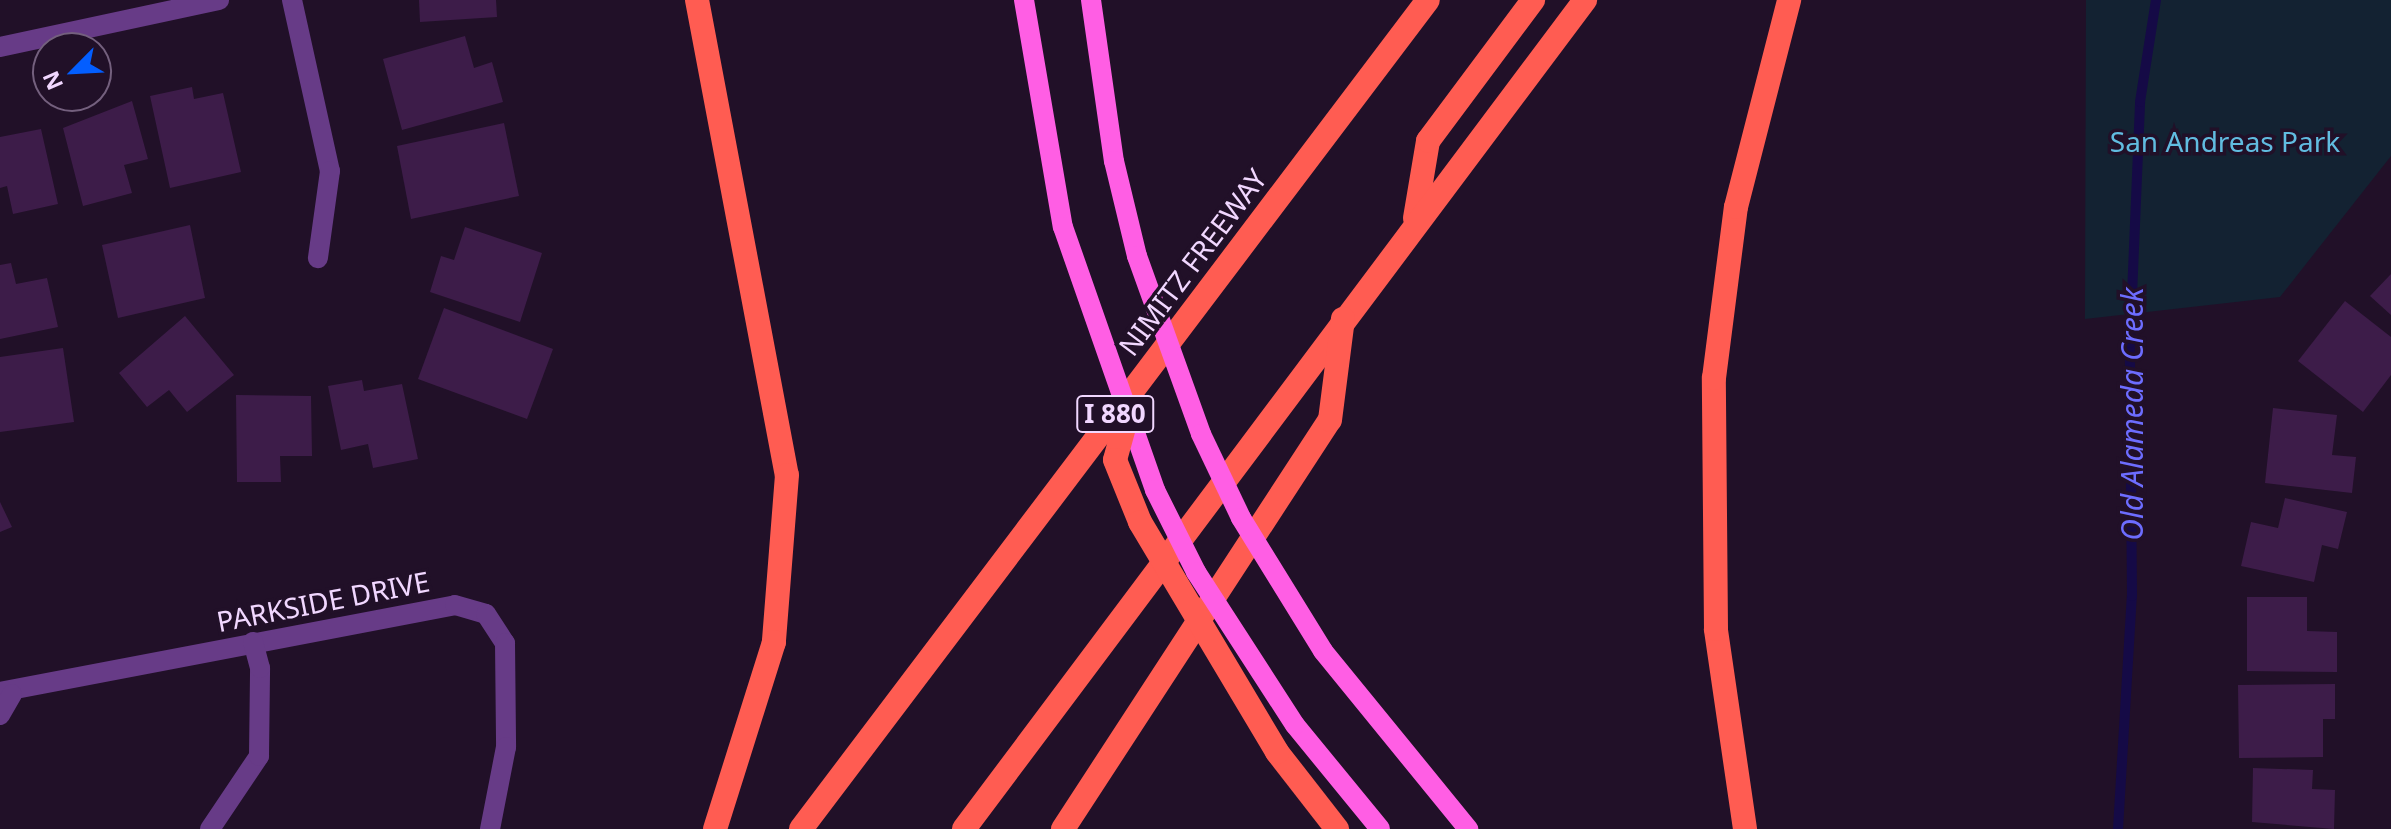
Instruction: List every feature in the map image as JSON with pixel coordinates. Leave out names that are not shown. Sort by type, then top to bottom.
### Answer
[{"type":"highway","points":[[697,0],[787,475],[774,642],[715,829]]},
{"type":"highway","name":"NIMITZ FREEWAY","points":[[801,829],[1428,0]]},
{"type":"highway","points":[[1415,221],[1428,141],[1533,0]]},
{"type":"highway","points":[[964,829],[1415,221],[1585,0]]},
{"type":"highway","points":[[1745,829],[1716,629],[1714,378],[1736,207],[1789,0]]},
{"type":"highway","points":[[1063,829],[1330,420],[1344,317]]},
{"type":"highway","points":[[1126,420],[1115,460],[1140,522],[1277,752],[1337,829]]},
{"type":"main road","points":[[1024,0],[1063,227],[1126,420],[1196,572],[1295,725],[1380,829]]},
{"type":"main road","points":[[1091,0],[1114,161],[1137,256],[1201,434],[1249,531],[1335,670],[1468,829]]},
{"type":"street","points":[[0,47],[219,0]]},
{"type":"street","points":[[292,0],[330,171],[318,258]]},
{"type":"street","name":"PARKSIDE DRIVE","points":[[6,693],[253,642],[455,605],[486,614],[505,643],[506,747],[490,829]]},
{"type":"street","points":[[210,829],[259,756],[260,668],[253,642]]},
{"type":"street","points":[[0,715],[6,693]]},
{"type":"green space","name":"San Andreas Park","points":[[2086,0],[2391,0],[2391,156],[2280,297],[2085,319]]},
{"type":"building","points":[[419,0],[496,0],[497,17],[420,22]]},
{"type":"building","points":[[465,36],[474,68],[492,62],[503,102],[402,130],[383,59]]},
{"type":"building","points":[[192,87],[194,99],[223,93],[241,172],[170,188],[150,96]]},
{"type":"building","points":[[132,101],[148,159],[124,165],[132,193],[83,206],[63,128],[104,112],[112,112],[112,109]]},
{"type":"building","points":[[504,123],[519,196],[411,219],[397,146]]},
{"type":"building","points":[[41,129],[58,204],[13,214],[7,186],[0,188],[0,137]]},
{"type":"building","points":[[190,225],[205,298],[118,318],[102,245]]},
{"type":"building","points":[[465,227],[542,253],[520,322],[430,292],[441,256],[454,260]]},
{"type":"building","points":[[11,263],[16,284],[47,278],[58,327],[0,339],[0,265]]},
{"type":"building","points":[[2391,274],[2391,315],[2370,296]]},
{"type":"building","points":[[2345,301],[2391,337],[2391,375],[2363,412],[2298,361]]},
{"type":"building","points":[[444,308],[553,349],[527,419],[418,379]]},
{"type":"building","points":[[185,316],[234,375],[187,412],[169,390],[147,407],[119,373]]},
{"type":"building","points":[[63,348],[74,422],[0,432],[0,357]]},
{"type":"building","points":[[362,380],[364,391],[402,384],[418,459],[373,468],[368,444],[341,450],[328,386]]},
{"type":"building","points":[[236,395],[311,396],[312,456],[280,456],[281,482],[237,482]]},
{"type":"building","points":[[2273,408],[2337,415],[2332,455],[2356,457],[2352,493],[2265,483]]},
{"type":"building","points":[[2285,498],[2347,512],[2338,549],[2322,545],[2314,582],[2241,566],[2251,522],[2278,528]]},
{"type":"building","points":[[0,502],[12,527],[0,532]]},
{"type":"building","points":[[2247,597],[2307,597],[2307,631],[2337,632],[2337,672],[2247,671]]},
{"type":"building","points":[[2335,684],[2335,719],[2323,719],[2323,757],[2239,758],[2238,685]]},
{"type":"building","points":[[2253,768],[2313,770],[2312,789],[2335,790],[2334,829],[2252,822]]},
{"type":"waterway","name":"Old Alameda Creek","points":[[2118,829],[2132,596],[2130,343],[2140,102],[2156,0]]}]
